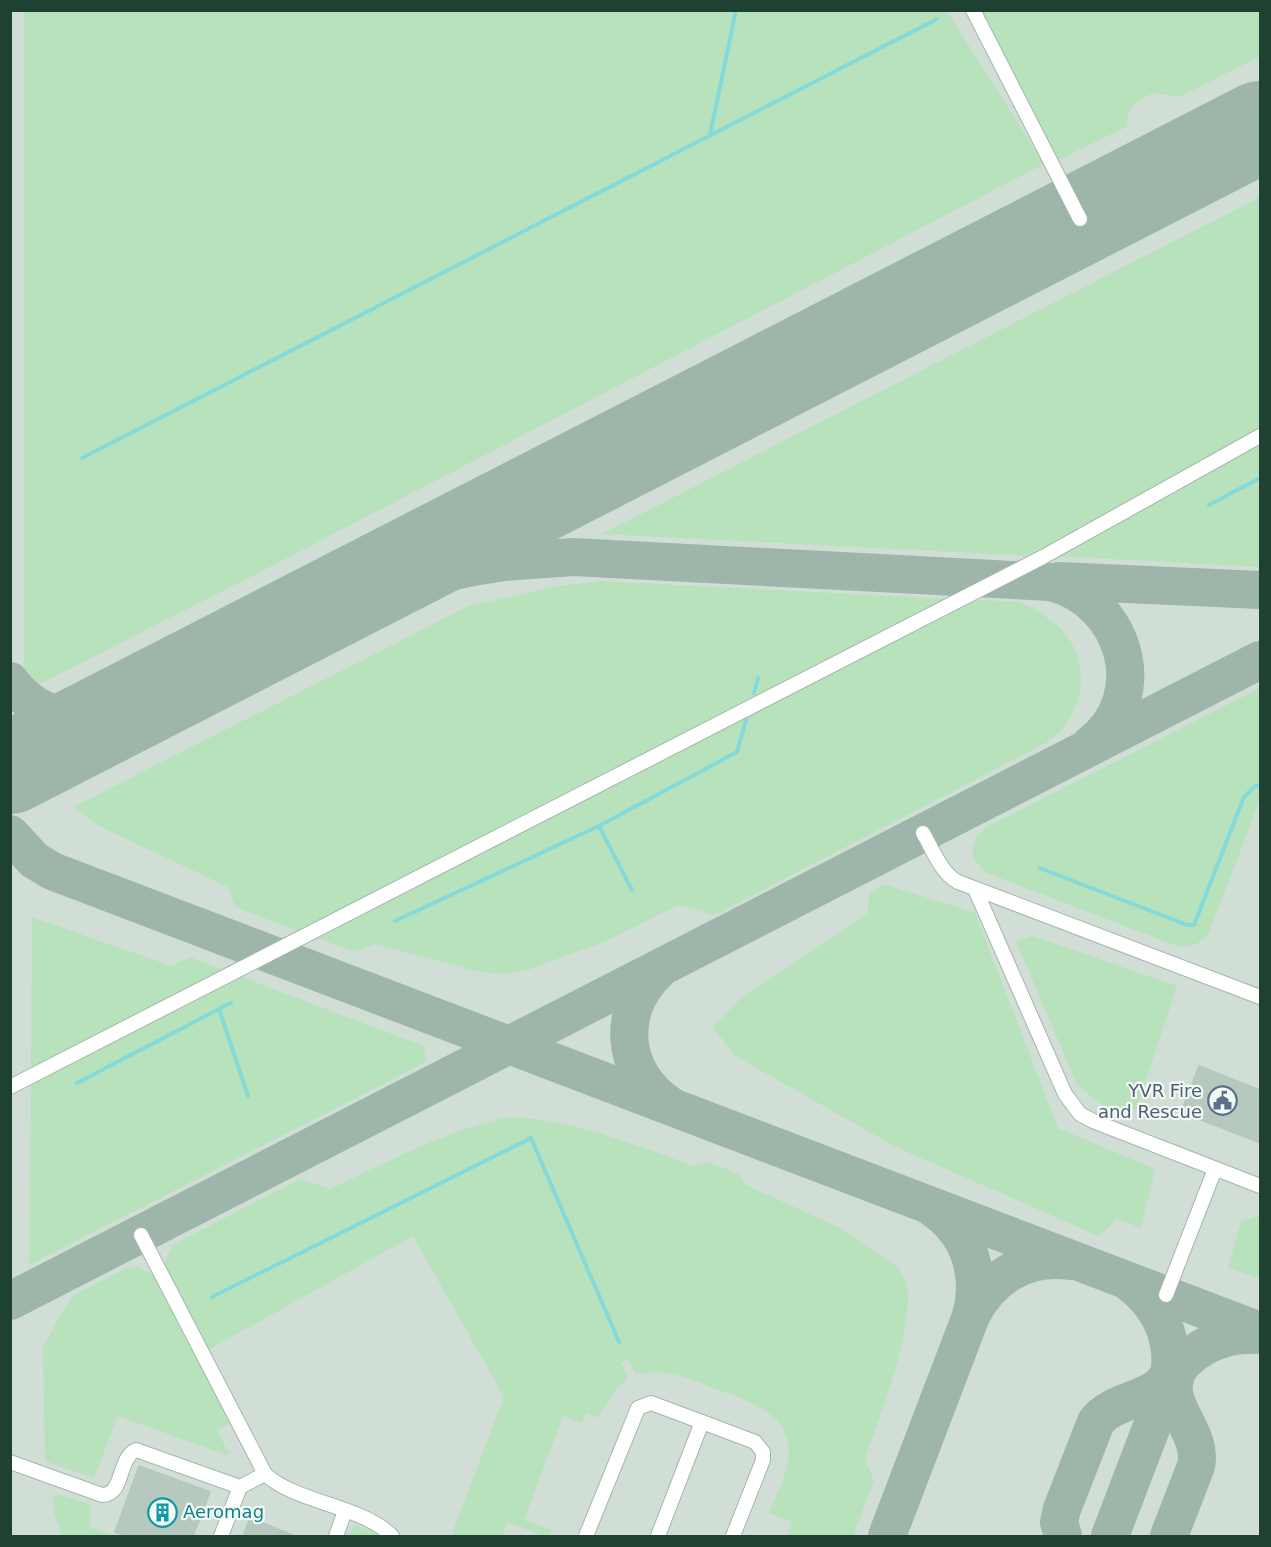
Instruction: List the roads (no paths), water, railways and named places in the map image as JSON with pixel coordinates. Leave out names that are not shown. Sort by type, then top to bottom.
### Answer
[{"type":"lane","points":[[973,10],[1080,219]]},
{"type":"lane","points":[[10,1087],[1043,557],[1260,436]]},
{"type":"lane","points":[[923,833],[950,878],[1260,998]]},
{"type":"lane","points":[[975,889],[1071,1105],[1080,1114],[1093,1121],[1260,1186]]},
{"type":"lane","points":[[1166,1295],[1215,1169]]},
{"type":"lane","points":[[141,1235],[265,1474],[280,1485],[381,1527],[392,1536]]},
{"type":"lane","points":[[586,1536],[638,1408],[651,1403],[755,1442],[764,1452],[763,1460],[733,1536]]},
{"type":"lane","points":[[658,1536],[702,1422]]},
{"type":"lane","points":[[10,1461],[102,1496],[115,1489],[127,1457],[131,1452],[139,1450],[240,1487]]},
{"type":"lane","points":[[221,1536],[240,1487],[265,1474]]},
{"type":"lane","points":[[336,1536],[345,1511]]},
{"type":"waterway","points":[[710,135],[736,10]]},
{"type":"waterway","points":[[82,458],[937,19]]},
{"type":"waterway","points":[[1209,505],[1260,478]]},
{"type":"waterway","points":[[754,693],[758,678]]},
{"type":"waterway","points":[[395,921],[599,826],[737,752],[746,720]]},
{"type":"waterway","points":[[1040,868],[1187,925],[1194,925],[1244,797],[1254,787],[1260,785]]},
{"type":"waterway","points":[[599,826],[632,890]]},
{"type":"waterway","points":[[219,1009],[231,1003]]},
{"type":"waterway","points":[[77,1083],[219,1009],[248,1096]]},
{"type":"waterway","points":[[212,1297],[531,1138],[619,1342]]},
{"type":"place","name":"YVR Fire and Rescue","points":[[1223,1101]]},
{"type":"place","name":"Aeromag","points":[[162,1512]]}]
